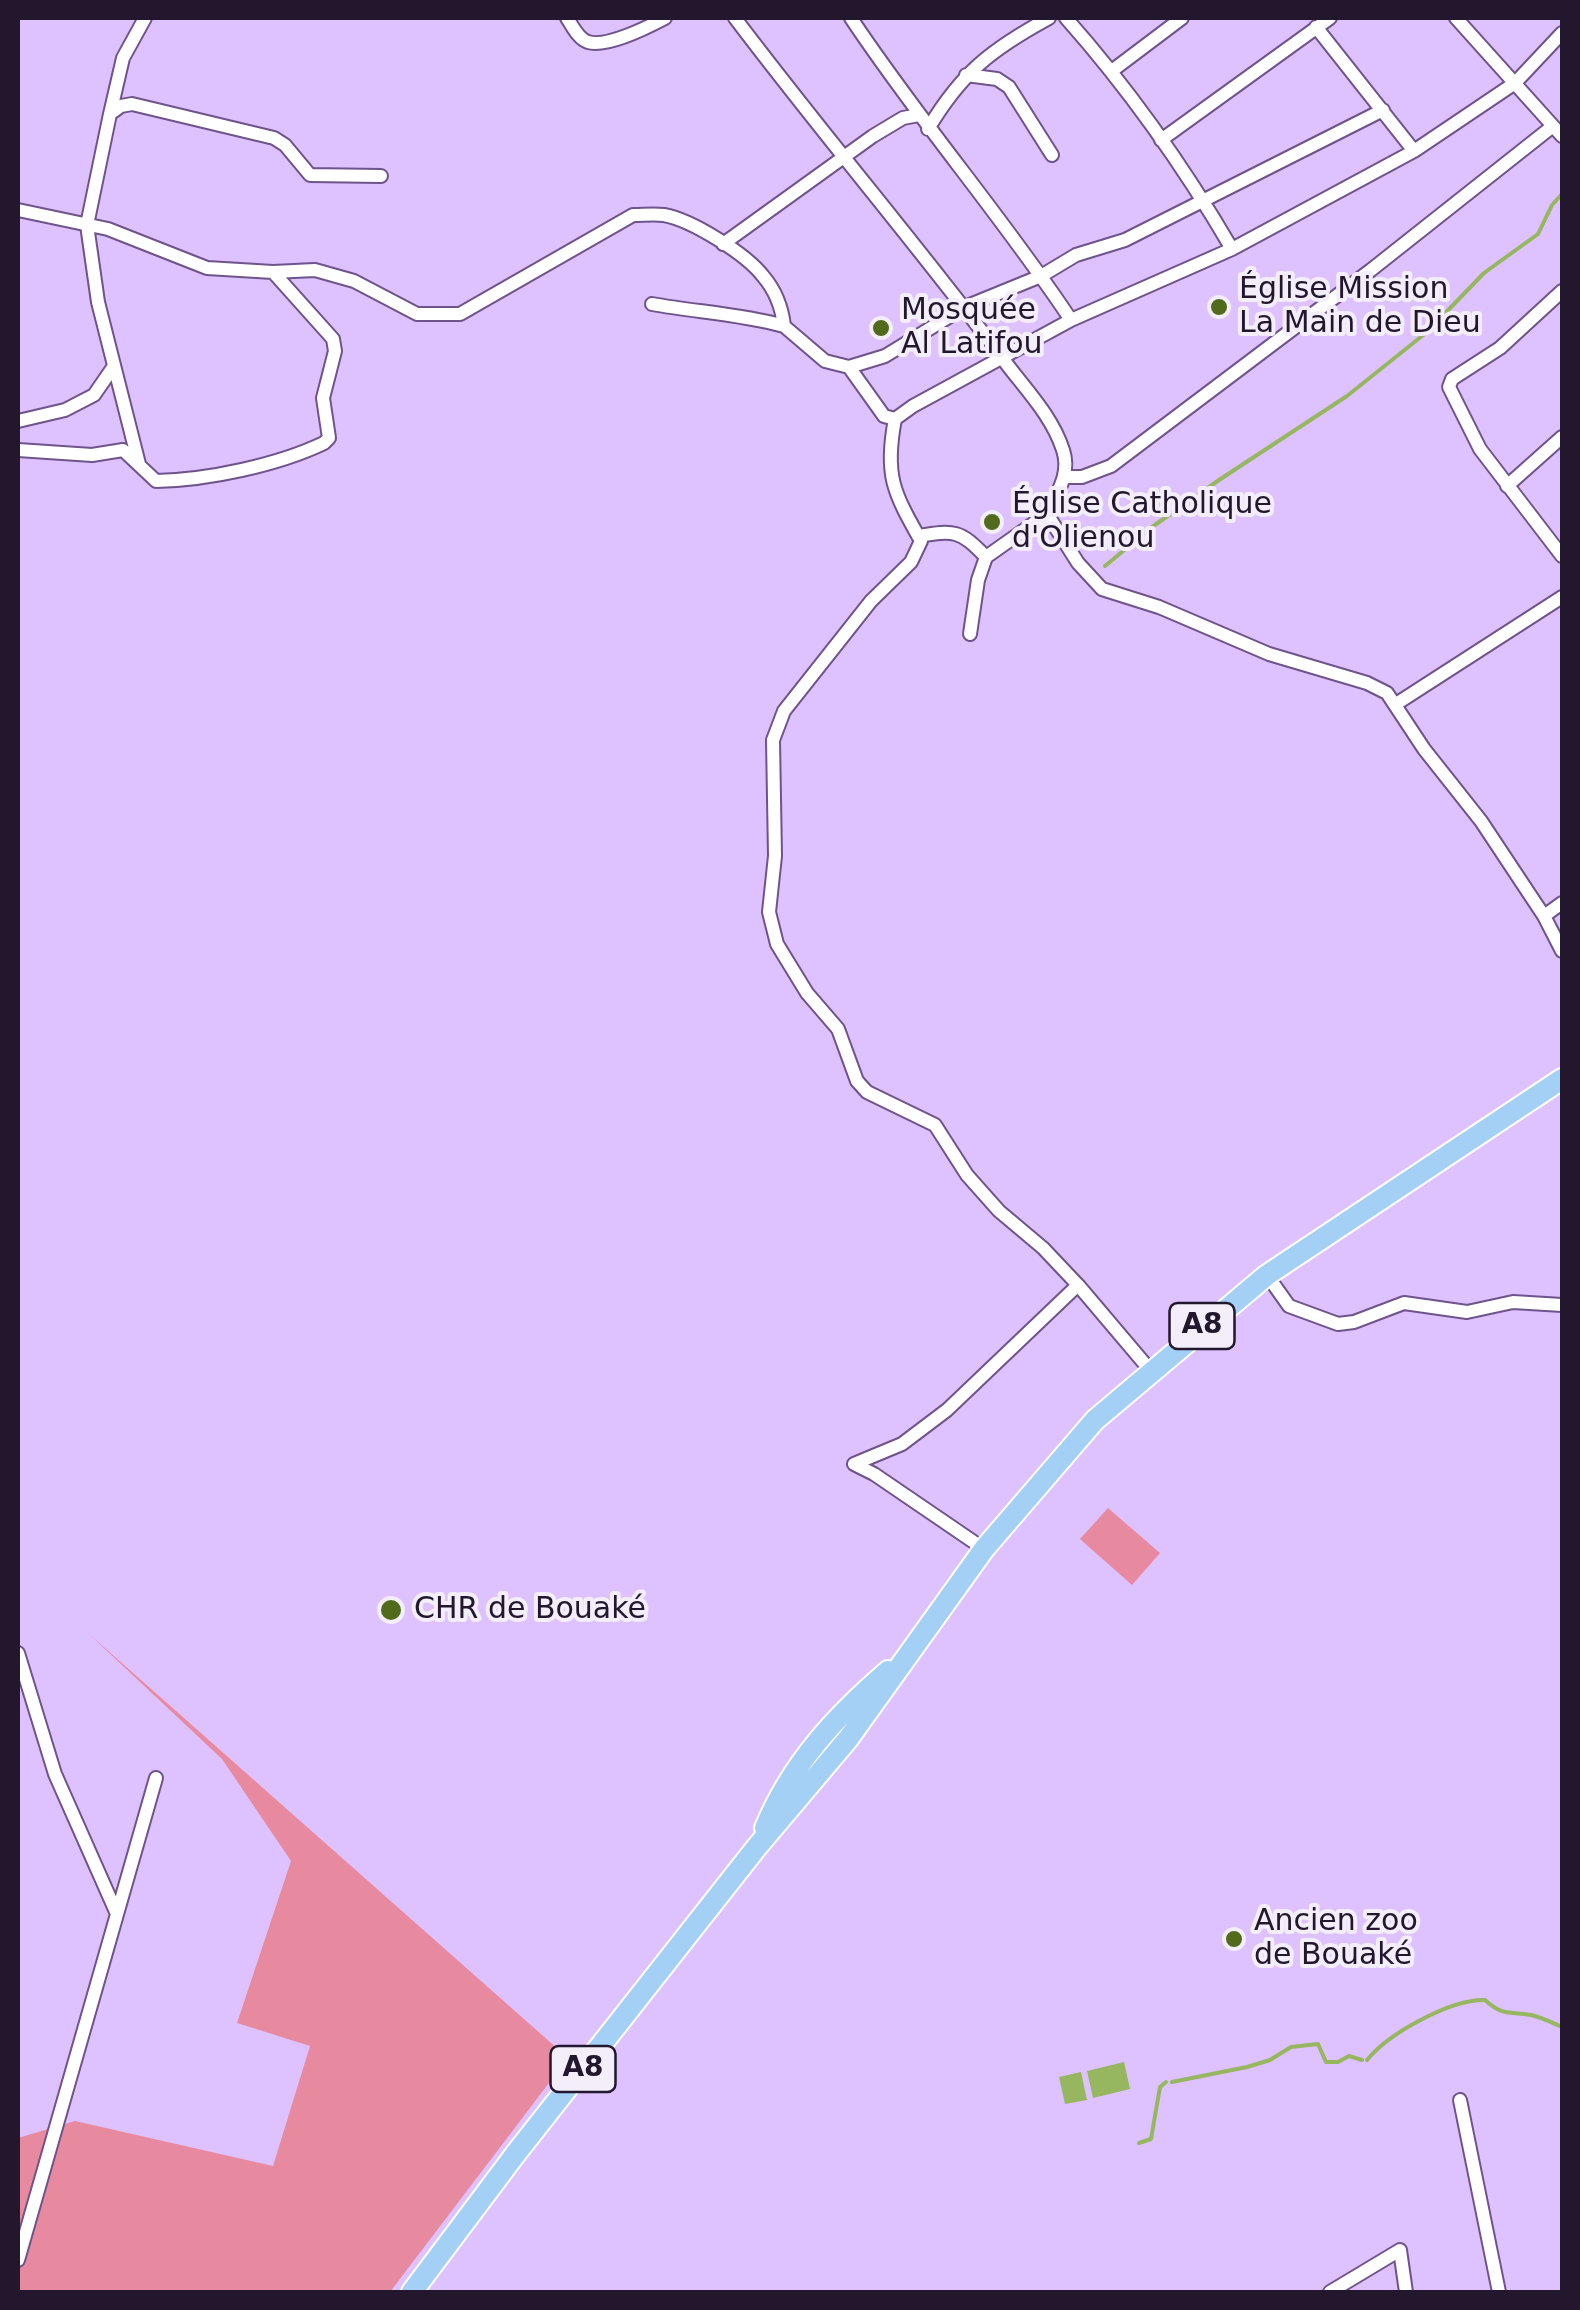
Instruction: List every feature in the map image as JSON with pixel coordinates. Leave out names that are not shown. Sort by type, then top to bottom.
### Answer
[{"type":"main road","name":"A8","points":[[412,2292],[756,1848],[848,1740],[984,1549],[1058,1459],[1150,1370],[1268,1274],[1562,1079]]},
{"type":"street","points":[[139,464],[98,302],[87,224],[123,58],[145,18]]},
{"type":"street","points":[[567,18],[582,39],[591,44],[642,31],[664,18]]},
{"type":"street","points":[[735,18],[843,158],[966,307],[1044,410],[1063,450],[1068,470],[1047,514],[986,557],[978,580],[970,634]]},
{"type":"street","points":[[851,18],[928,129],[1071,320]]},
{"type":"street","points":[[928,129],[966,75],[994,49],[1049,18]]},
{"type":"street","points":[[1066,18],[1113,70],[1232,249]]},
{"type":"street","points":[[1113,70],[1182,18]]},
{"type":"street","points":[[1161,140],[1330,18]]},
{"type":"street","points":[[1064,477],[1082,477],[1110,466],[1558,131],[1456,18]]},
{"type":"street","points":[[1316,26],[1414,151]]},
{"type":"street","points":[[849,367],[884,416],[895,419],[1071,320],[1232,249],[1414,151],[1515,82],[1562,33]]},
{"type":"street","points":[[966,75],[997,79],[1009,87],[1052,154]]},
{"type":"street","points":[[110,114],[132,104],[206,120],[274,138],[285,145],[310,175],[380,176]]},
{"type":"street","points":[[652,304],[750,317],[784,326],[825,362],[849,367],[884,356],[966,307],[1041,276],[1076,256],[1125,240],[1383,110]]},
{"type":"street","points":[[723,244],[843,158],[904,118],[919,115]]},
{"type":"street","points":[[18,210],[108,228],[206,268],[316,270],[354,281],[417,314],[460,314],[633,216],[662,215],[684,221],[723,244],[765,278],[782,309],[784,326]]},
{"type":"street","points":[[18,450],[92,455],[123,450],[156,481],[222,475],[317,446],[329,438],[323,398],[335,351],[333,340],[274,272]]},
{"type":"street","points":[[1562,292],[1500,348],[1449,383],[1470,432],[1562,556]]},
{"type":"street","points":[[18,422],[65,410],[94,395],[114,366]]},
{"type":"street","points":[[895,419],[890,443],[897,502],[921,541],[911,562],[870,601],[784,711],[773,740],[775,856],[769,912],[777,944],[807,994],[838,1029],[857,1081],[867,1092],[935,1124],[966,1174],[999,1212],[1043,1248],[1078,1284],[1150,1370]]},
{"type":"street","points":[[1507,486],[1562,437]]},
{"type":"street","points":[[1047,514],[1078,563],[1102,589],[1160,607],[1269,654],[1367,683],[1387,694],[1481,822],[1544,916],[1562,951]]},
{"type":"street","points":[[918,536],[950,531],[966,536],[986,557]]},
{"type":"street","points":[[1396,704],[1562,596]]},
{"type":"street","points":[[1544,916],[1562,903]]},
{"type":"street","points":[[1268,1274],[1289,1306],[1338,1324],[1404,1303],[1467,1312],[1513,1302],[1562,1305]]},
{"type":"street","points":[[984,1549],[854,1464],[902,1444],[947,1410],[1078,1284]]},
{"type":"street","points":[[18,1654],[55,1774],[117,1914]]},
{"type":"street","points":[[18,2260],[156,1778]]},
{"type":"street","points":[[1460,2100],[1499,2292]]},
{"type":"street","points":[[1330,2292],[1400,2250],[1406,2292]]},
{"type":"shaded area","points":[[1108,1508],[1160,1553],[1132,1585],[1080,1539]]},
{"type":"shaded area","points":[[89,1634],[568,2058],[390,2292],[18,2292],[18,2138],[75,2121],[273,2166],[310,2046],[237,2023],[291,1861],[222,1759]]},
{"type":"shaded area","points":[[1124,2062],[1130,2089],[1093,2098],[1087,2071]]},
{"type":"shaded area","points":[[1081,2072],[1087,2100],[1065,2104],[1059,2077]]},
{"type":"waterway","points":[[1105,566],[1152,527],[1347,396],[1427,332],[1484,273],[1538,234],[1562,194]]},
{"type":"waterway","points":[[1367,2060],[1390,2039],[1422,2020],[1471,2001],[1485,2000],[1502,2011],[1535,2016],[1562,2027]]},
{"type":"waterway","points":[[1172,2082],[1247,2067],[1270,2060],[1291,2047],[1318,2044],[1326,2062],[1338,2062],[1349,2056],[1362,2060]]},
{"type":"waterway","points":[[1139,2143],[1151,2139],[1160,2087],[1166,2082]]},
{"type":"place","name":"Église Mission La Main de Dieu","points":[[1219,307]]},
{"type":"place","name":"Mosquée Al Latifou","points":[[881,328]]},
{"type":"place","name":"Église Catholique d'Olienou","points":[[992,522]]},
{"type":"place","name":"CHR de Bouaké","points":[[391,1610]]},
{"type":"place","name":"Ancien zoo de Bouaké","points":[[1234,1939]]}]
